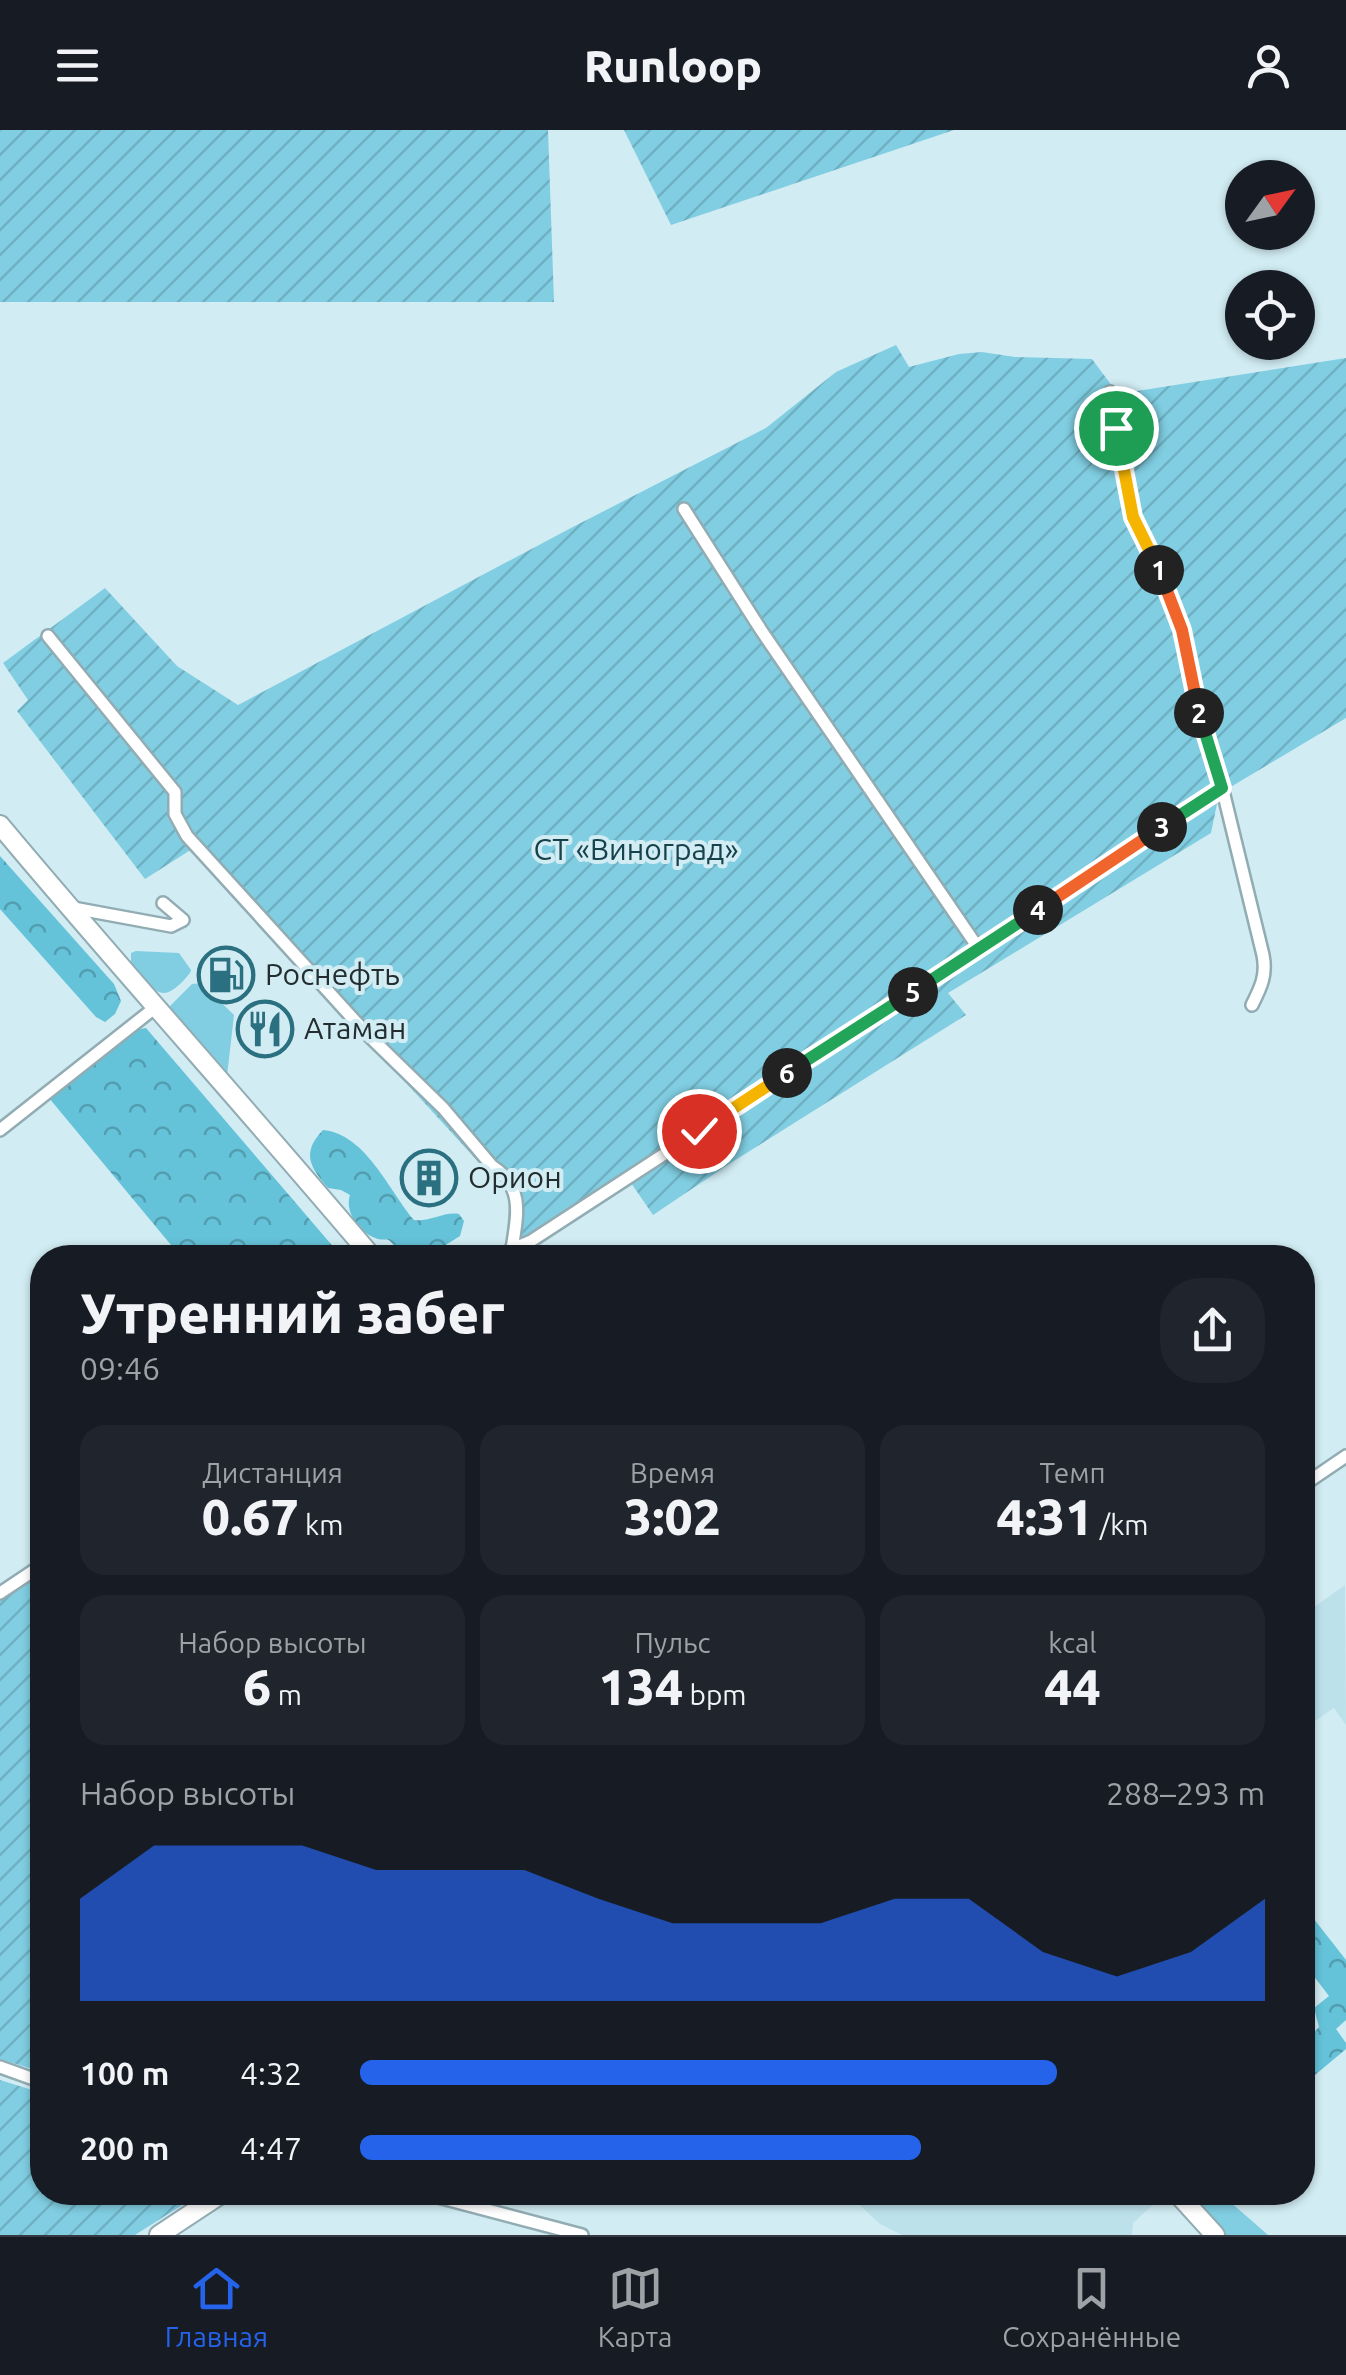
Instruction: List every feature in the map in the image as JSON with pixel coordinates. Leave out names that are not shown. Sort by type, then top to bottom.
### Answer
[{"type":"main road","points":[[0,825],[351,1245]]},
{"type":"main road","points":[[0,840],[89,947],[152,1009],[362,1245]]},
{"type":"main road","points":[[159,2235],[204,2205]]},
{"type":"main road","points":[[1180,2205],[1203,2235]]},
{"type":"main road","points":[[1183,2205],[1215,2235]]},
{"type":"street","points":[[1110,392],[1133,517],[1152,553],[1182,630],[1200,717],[1222,788],[1266,968],[1252,1005]]},
{"type":"street","points":[[684,508],[760,630],[979,949]]},
{"type":"street","points":[[48,636],[175,792],[175,814],[187,836],[366,1032],[502,1172],[518,1202],[513,1245]]},
{"type":"street","points":[[522,1245],[1222,788]]},
{"type":"street","points":[[68,907],[171,926],[182,920],[162,903]]},
{"type":"street","points":[[0,1130],[152,1009]]},
{"type":"street","points":[[1315,1477],[1346,1456]]},
{"type":"street","points":[[0,1593],[30,1573]]},
{"type":"street","points":[[0,2067],[30,2078]]},
{"type":"street","points":[[468,2205],[582,2235]]},
{"type":"shaded area","points":[[1345,1585],[1346,1725],[1334,1708],[1315,1721],[1315,1606]]},
{"type":"shaded area","points":[[860,2205],[1153,2205],[1133,2223],[1132,2235],[902,2235],[880,2224]]},
{"type":"green space","points":[[0,130],[548,130],[554,302],[0,302]]},
{"type":"green space","points":[[624,130],[954,130],[671,225]]},
{"type":"green space","name":"СТ «Виноград»","points":[[896,345],[909,367],[982,352],[1092,359],[1118,394],[1346,358],[1346,718],[1219,794],[1211,833],[948,993],[966,1015],[653,1215],[629,1180],[529,1245],[509,1245],[516,1203],[192,849],[145,879],[17,711],[28,700],[3,663],[105,588],[177,666],[238,705],[766,428],[836,372]]},
{"type":"green space","points":[[0,856],[114,984],[121,1001],[115,1014],[105,1022],[96,1017],[0,909]]},
{"type":"green space","points":[[131,953],[179,953],[190,973],[171,991],[158,992],[131,962]]},
{"type":"green space","points":[[201,983],[234,1015],[227,1076],[172,1014],[170,1006],[192,984]]},
{"type":"green space","points":[[146,1028],[332,1245],[171,1245],[49,1098],[129,1031]]},
{"type":"green space","points":[[323,1130],[352,1142],[375,1166],[414,1220],[459,1214],[464,1221],[460,1236],[446,1245],[394,1245],[365,1232],[351,1215],[350,1195],[328,1188],[313,1166],[310,1153]]},
{"type":"green space","points":[[30,1581],[30,2068],[0,2059],[0,1600]]},
{"type":"green space","points":[[1315,1920],[1346,1960],[1346,2020],[1336,2029],[1346,2049],[1315,2075],[1315,2031],[1319,2027],[1315,2007],[1329,1996],[1315,1978]]},
{"type":"green space","points":[[0,2080],[30,2089],[30,2205],[182,2205],[135,2235],[0,2235]]},
{"type":"green space","points":[[1201,2205],[1234,2205],[1268,2235],[1225,2235]]},
{"type":"place","name":"Роснефть","points":[[226,975]]},
{"type":"place","name":"Атаман","points":[[265,1029]]},
{"type":"place","name":"Орион","points":[[429,1178]]},
{"type":"route","points":[[699,1131],[1222,788],[1200,717],[1182,630],[1152,553],[1133,517],[1116,428]]}]
